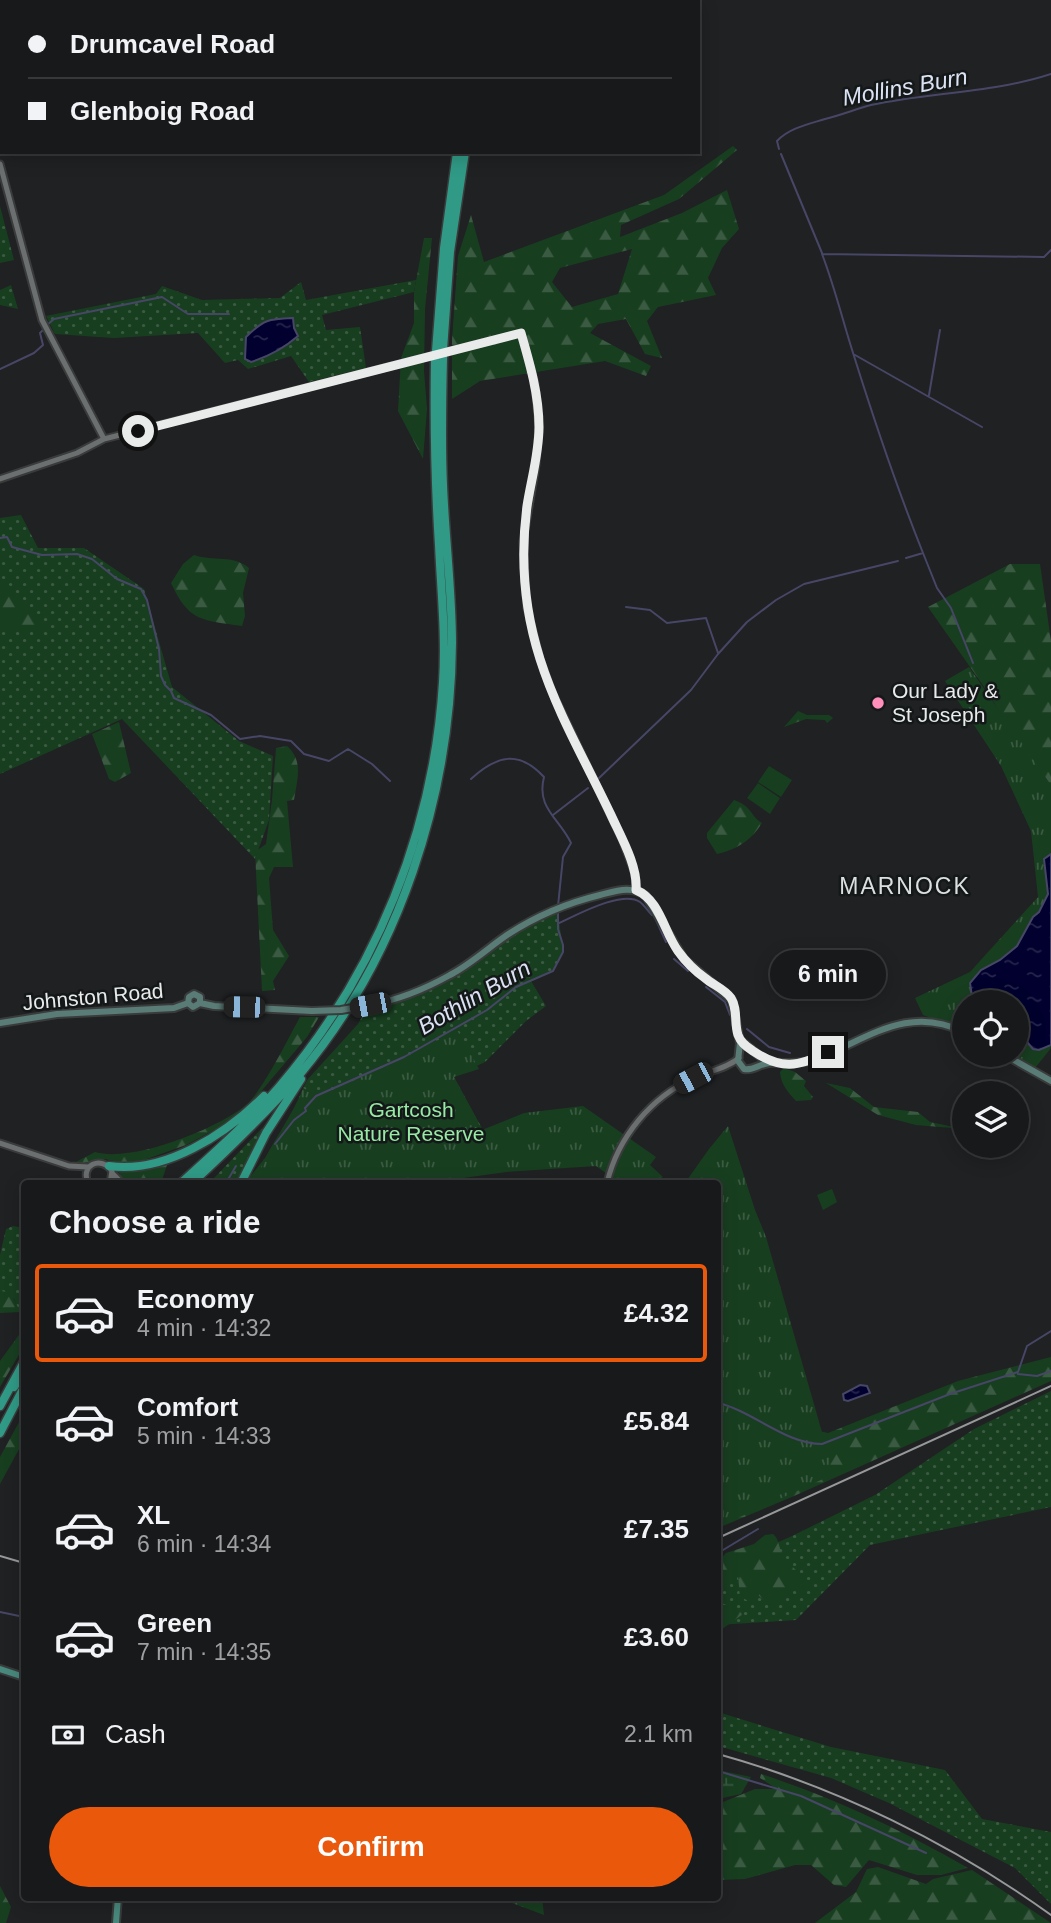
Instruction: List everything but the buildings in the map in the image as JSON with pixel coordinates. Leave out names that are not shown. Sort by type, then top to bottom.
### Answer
[{"type":"highway","points":[[184,1180],[234,1135],[277,1090],[341,1004],[375,941],[402,880],[417,835],[435,756],[443,682],[444,646],[435,485],[444,248],[457,154]]},
{"type":"highway","points":[[242,1180],[251,1159],[342,1014],[393,922],[420,851],[435,794],[444,747],[452,644],[439,354],[465,154]]},
{"type":"highway","points":[[111,1170],[166,1159],[202,1144],[225,1130],[273,1087],[341,1004]]},
{"type":"highway","points":[[195,1180],[269,1108],[300,1073],[342,1014]]},
{"type":"highway","points":[[0,1408],[21,1368]]},
{"type":"highway","points":[[0,1408],[21,1376]]},
{"type":"highway","points":[[0,1436],[21,1393]]},
{"type":"highway","points":[[0,1436],[21,1401]]},
{"type":"main road","name":"Johnston Road","points":[[200,1003],[312,1011],[370,1005],[417,991],[450,975],[506,936],[549,911],[607,893],[636,890]]},
{"type":"main road","points":[[636,890],[646,896],[655,908],[684,959],[732,1000],[742,1068],[749,1070],[774,1063],[799,1063],[813,1059],[892,1025],[918,1022],[937,1023],[952,1028]]},
{"type":"main road","name":"Johnston Road","points":[[188,1003],[189,997],[194,994],[200,997],[200,1003]]},
{"type":"main road","name":"Johnston Road","points":[[0,1023],[57,1014],[174,1008],[188,1003],[195,1007],[200,1003]]},
{"type":"main road","points":[[739,1039],[758,1055],[774,1063]]},
{"type":"main road","points":[[739,1056],[744,1051],[751,1050]]},
{"type":"main road","points":[[756,1067],[758,1055]]},
{"type":"main road","points":[[1026,1067],[1051,1081]]},
{"type":"main road","points":[[0,1669],[21,1676]]},
{"type":"main road","points":[[116,1923],[118,1901]]},
{"type":"street","points":[[0,164],[42,320],[104,439]]},
{"type":"street","points":[[0,479],[77,453],[104,439],[521,333],[535,384],[539,427],[536,465],[523,542],[527,608],[552,692],[622,839],[635,874],[636,890]]},
{"type":"street","points":[[608,1180],[622,1144],[651,1107],[681,1085],[724,1067],[739,1056]]},
{"type":"street","points":[[724,1067],[742,1068]]},
{"type":"street","points":[[0,1143],[69,1166],[88,1167],[100,1162],[119,1180]]},
{"type":"street","points":[[69,1166],[86,1180]]},
{"type":"street","points":[[87,1180],[88,1167]]},
{"type":"street","points":[[110,1180],[111,1170]]},
{"type":"green space","points":[[733,146],[737,150],[679,199],[621,225],[620,237],[682,213],[727,190],[739,229],[722,248],[708,278],[716,295],[658,307],[647,321],[662,358],[645,354],[626,319],[598,324],[590,333],[651,366],[646,376],[605,361],[480,381],[452,399],[452,340],[458,256],[471,215],[484,262],[664,195]],"holes":[[[632,249],[618,294],[572,307],[552,282],[560,268]]]},
{"type":"green space","points":[[0,206],[14,260],[0,263]]},
{"type":"green space","points":[[424,238],[432,238],[425,309],[424,371],[427,409],[423,459],[398,411],[401,358],[414,323],[414,292]]},
{"type":"green space","points":[[416,280],[414,292],[322,315],[326,330],[360,327],[366,368],[309,382],[291,356],[248,369],[238,360],[225,363],[198,333],[114,338],[55,334],[46,316],[156,294],[162,286],[202,300],[280,298],[301,282],[306,300]]},
{"type":"green space","points":[[11,285],[18,309],[0,305],[0,290]]},
{"type":"green space","points":[[21,515],[38,548],[84,548],[144,589],[172,687],[239,741],[273,756],[269,820],[255,859],[122,719],[0,774],[0,518]]},
{"type":"green space","points":[[194,555],[236,561],[249,568],[243,593],[245,616],[242,626],[198,617],[184,605],[171,583],[183,564]]},
{"type":"green space","points":[[1010,564],[1040,564],[1051,641],[1051,787],[1032,766],[989,694],[928,607]]},
{"type":"green space","points":[[0,583],[9,585],[26,610],[47,629],[0,630]]},
{"type":"green space","points":[[969,667],[1051,785],[1051,1048],[1035,1068],[1029,1064],[1029,990],[952,990],[952,1026],[923,1015],[915,998],[970,972],[1038,897],[1031,831],[1001,766],[945,681]]},
{"type":"green space","points":[[798,711],[807,715],[829,715],[833,718],[827,723],[825,720],[806,719],[784,727]]},
{"type":"green space","points":[[119,722],[131,773],[115,782],[109,779],[92,734]]},
{"type":"green space","points":[[287,746],[296,758],[298,771],[294,800],[287,801],[293,867],[274,867],[269,878],[273,930],[289,956],[273,981],[275,990],[262,991],[255,852],[266,844],[276,748]]},
{"type":"green space","points":[[769,766],[792,780],[781,797],[758,782]]},
{"type":"green space","points":[[758,783],[780,798],[770,814],[747,798]]},
{"type":"green space","points":[[734,800],[748,808],[762,823],[743,843],[717,854],[707,838],[707,833]]},
{"type":"green space","points":[[558,912],[563,952],[553,971],[531,981],[546,1006],[526,1021],[485,1062],[454,1077],[483,1130],[293,1156],[275,1180],[250,1180],[315,1096],[303,1088],[308,1079],[358,1024],[365,1011],[442,985],[543,918]]},
{"type":"green space","points":[[300,1017],[319,1017],[307,1037],[258,1095],[235,1117],[186,1145],[144,1160],[123,1163],[105,1159],[76,1162],[95,1152],[130,1153],[174,1142],[233,1114],[246,1105],[260,1089]]},
{"type":"green space","name":"Gartcosh Nature Reserve","points":[[457,1030],[479,1069],[454,1077],[482,1130],[524,1113],[583,1106],[656,1157],[650,1165],[663,1177],[658,1180],[616,1180],[596,1166],[506,1172],[449,1180],[256,1180],[303,1088],[317,1097],[404,1058]]},
{"type":"green space","points":[[784,1068],[795,1072],[806,1081],[804,1086],[813,1097],[811,1100],[796,1101],[790,1094],[781,1077],[780,1072]]},
{"type":"green space","points":[[826,1083],[850,1088],[874,1107],[918,1112],[930,1122],[952,1128],[916,1125],[878,1115]]},
{"type":"green space","points":[[728,1126],[766,1237],[834,1474],[721,1526],[721,1180],[687,1180]]},
{"type":"green space","points":[[263,1127],[238,1180],[212,1180]]},
{"type":"green space","points":[[168,1162],[162,1180],[129,1180],[120,1177],[119,1172]]},
{"type":"green space","points":[[832,1189],[837,1202],[823,1210],[817,1195]]},
{"type":"green space","points":[[13,1226],[21,1227],[21,1314],[14,1299],[0,1291],[0,1255],[6,1229]]},
{"type":"green space","points":[[0,1291],[11,1295],[20,1312],[0,1313]]},
{"type":"green space","points":[[21,1332],[21,1351],[0,1387],[0,1361]]},
{"type":"green space","points":[[1051,1357],[1051,1381],[721,1527],[721,1446],[814,1430],[828,1433],[958,1381]]},
{"type":"green space","points":[[1051,1391],[1051,1507],[870,1545],[796,1620],[721,1625],[721,1567],[790,1537],[875,1495],[974,1429]]},
{"type":"green space","points":[[21,1418],[21,1446],[0,1484],[0,1457]]},
{"type":"green space","points":[[773,1534],[783,1555],[809,1589],[788,1589],[773,1604],[767,1603],[757,1594],[751,1602],[740,1597],[738,1575],[725,1590],[721,1590],[721,1559],[726,1553],[754,1544],[765,1535]]},
{"type":"green space","points":[[721,1603],[742,1610],[743,1614],[721,1630]]},
{"type":"green space","points":[[721,1713],[831,1747],[945,1770],[982,1819],[1051,1832],[1051,1904],[1015,1868],[889,1803],[831,1778],[721,1747]]},
{"type":"green space","points":[[721,1771],[751,1777],[741,1794],[721,1798]]},
{"type":"green space","points":[[761,1774],[814,1793],[919,1841],[968,1868],[941,1875],[917,1875],[869,1860],[846,1887],[834,1885],[811,1865],[795,1865],[745,1879],[721,1880],[721,1803],[755,1789],[777,1789],[760,1778]]},
{"type":"green space","points":[[878,1867],[926,1884],[933,1879],[972,1870],[1051,1923],[815,1923],[856,1892],[867,1869]]},
{"type":"green space","points":[[0,1886],[11,1907],[6,1923],[0,1923]]},
{"type":"green space","points":[[507,1901],[542,1901],[544,1915]]},
{"type":"water","points":[[293,318],[298,336],[264,357],[251,362],[245,359],[246,337],[252,331],[267,321]]},
{"type":"water","points":[[1051,854],[1051,1045],[1039,1050],[1033,1049],[1029,1044],[1029,990],[971,990],[970,983],[981,970],[1000,960],[1017,946],[1033,917],[1039,912],[1048,894],[1044,859]]},
{"type":"water","points":[[860,1385],[867,1386],[870,1393],[844,1400],[843,1394]]},
{"type":"waterway","name":"Mollins Burn","points":[[779,149],[777,141],[793,130],[871,105],[984,89],[1051,74]]},
{"type":"waterway","points":[[781,154],[822,253]]},
{"type":"waterway","points":[[906,558],[923,553],[878,431],[822,254],[1044,257],[1051,250]]},
{"type":"waterway","points":[[47,325],[54,319],[162,297],[188,314],[229,314]]},
{"type":"waterway","points":[[0,369],[34,353],[43,345],[40,333],[44,329]]},
{"type":"waterway","points":[[929,395],[940,330]]},
{"type":"waterway","points":[[855,355],[982,427]]},
{"type":"waterway","name":"Bothlin Burn","points":[[0,538],[7,537],[12,547],[42,555],[77,554],[92,559],[117,579],[141,589],[147,600],[159,649],[161,676],[174,698],[211,715],[240,739],[260,736],[291,741],[304,754],[329,761],[348,749],[372,764],[390,781]]},
{"type":"waterway","points":[[923,553],[937,588],[951,608],[973,663]]},
{"type":"waterway","points":[[598,779],[691,690],[747,622],[776,600],[804,584],[898,561]]},
{"type":"waterway","points":[[626,607],[650,610],[667,623],[706,618],[718,653]]},
{"type":"waterway","name":"Bothlin Burn","points":[[471,779],[490,765],[508,759],[526,763],[544,777],[542,788],[546,805],[571,843],[563,857],[558,906]]},
{"type":"waterway","points":[[553,815],[588,788]]},
{"type":"waterway","points":[[559,923],[600,905],[622,899],[640,902],[652,915]]},
{"type":"waterway","name":"Bothlin Burn","points":[[275,1144],[294,1120],[306,1111],[305,1108],[316,1096],[404,1057],[487,1010],[516,987],[553,971],[563,952],[558,929],[558,911]]},
{"type":"waterway","points":[[656,920],[666,942]]},
{"type":"waterway","points":[[674,959],[688,971]]},
{"type":"waterway","points":[[706,987],[725,1002],[730,1015]]},
{"type":"waterway","points":[[747,1029],[769,1047],[790,1053]]},
{"type":"waterway","name":"Bothlin Burn","points":[[228,1180],[236,1166]]},
{"type":"waterway","points":[[721,1404],[795,1439],[822,1444],[950,1394],[1018,1372],[1027,1346],[1051,1331]]},
{"type":"waterway","points":[[1018,1374],[1037,1376],[1051,1371]]},
{"type":"waterway","points":[[721,1551],[758,1529]]},
{"type":"waterway","name":"Bothlin Burn","points":[[0,1612],[21,1616]]},
{"type":"waterway","points":[[721,1772],[801,1796],[926,1853]]},
{"type":"railway","points":[[721,1537],[1051,1386]]},
{"type":"railway","points":[[0,1556],[21,1562]]},
{"type":"railway","points":[[721,1755],[806,1783],[891,1820],[973,1864],[1051,1915]]},
{"type":"place","name":"Our Lady & St Joseph","points":[[878,703]]},
{"type":"district","name":"MARNOCK","points":[[905,886]]},
{"type":"route","points":[[138,431],[521,333],[535,384],[539,427],[536,465],[523,542],[527,608],[552,692],[622,839],[635,874],[636,890],[643,893],[655,908],[684,959],[732,1000],[739,1039],[748,1048],[764,1059],[779,1064],[804,1062],[828,1052]]}]
